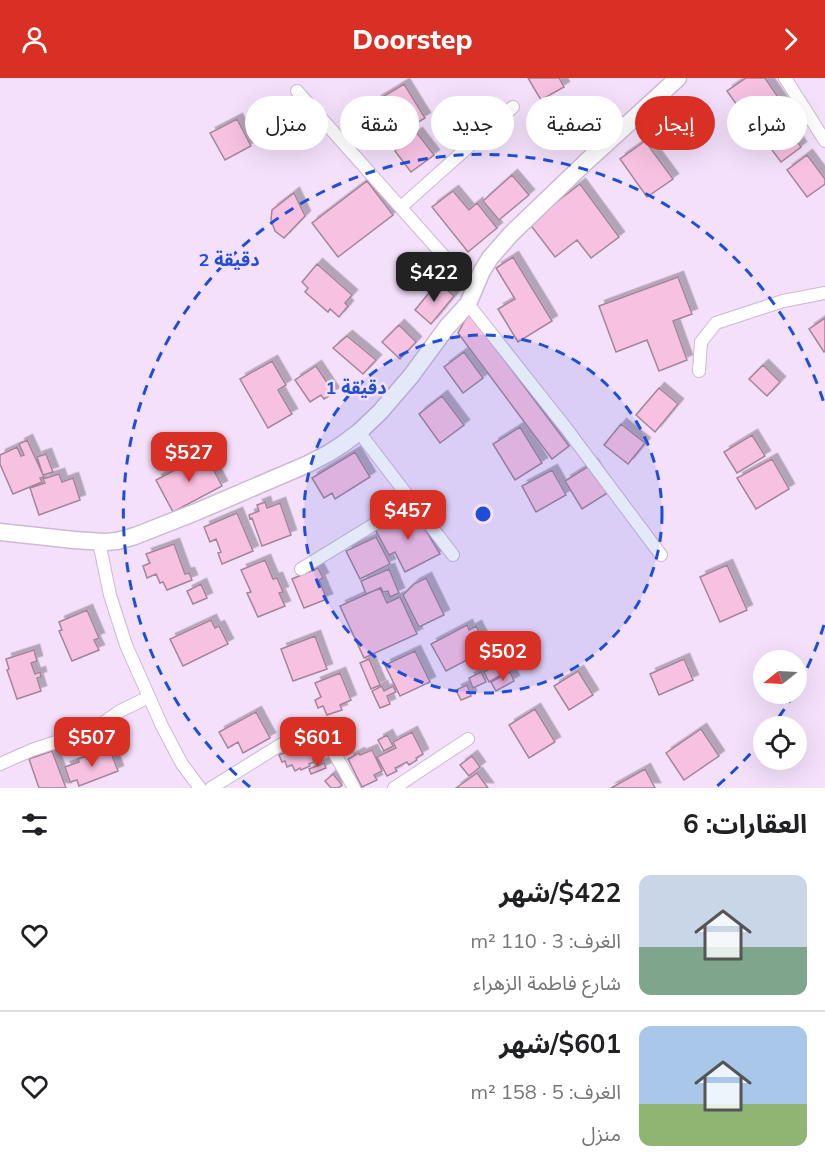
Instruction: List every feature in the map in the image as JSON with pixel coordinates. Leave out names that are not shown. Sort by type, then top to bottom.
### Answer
[{"type":"street","points":[[0,532],[99,542],[117,541],[196,512],[329,453],[359,432],[380,412],[471,297],[490,258],[512,234],[678,78]]},
{"type":"street","points":[[785,78],[825,141]]},
{"type":"street","points":[[297,91],[401,207],[471,297],[661,555]]},
{"type":"street","points":[[401,207],[465,150]]},
{"type":"street","points":[[699,371],[701,342],[716,323],[783,301],[825,293]]},
{"type":"street","points":[[359,432],[453,555]]},
{"type":"street","points":[[301,569],[412,501]]},
{"type":"street","points":[[99,542],[110,595],[126,645],[162,726],[182,764],[200,788]]},
{"type":"street","points":[[0,764],[32,750],[89,731],[120,711],[149,697]]},
{"type":"street","points":[[211,788],[290,739],[317,729],[323,733],[354,788]]},
{"type":"street","points":[[394,788],[468,739]]},
{"type":"building","points":[[528,78],[559,78],[564,87],[548,96],[539,96]]},
{"type":"building","points":[[746,78],[765,78],[777,96],[731,96],[727,91]]},
{"type":"building","points":[[404,84],[411,96],[384,96]]},
{"type":"building","points":[[419,108],[425,118],[419,122]]},
{"type":"building","points":[[237,119],[245,134],[245,149],[225,160],[210,133]]},
{"type":"building","points":[[419,136],[434,155],[411,172],[395,151],[419,150]]},
{"type":"building","points":[[635,148],[652,150],[673,179],[647,197],[620,159]]},
{"type":"building","points":[[772,150],[797,150],[781,162]]},
{"type":"building","points":[[807,155],[825,179],[825,184],[807,197],[787,170]]},
{"type":"building","points":[[512,175],[529,195],[499,220],[483,201]]},
{"type":"building","points":[[367,181],[393,215],[338,257],[312,223]]},
{"type":"building","points":[[580,184],[619,237],[591,258],[577,240],[555,257],[529,223]]},
{"type":"building","points":[[453,191],[469,210],[477,203],[497,228],[468,252],[432,207]]},
{"type":"building","points":[[294,193],[305,216],[284,238],[275,231],[271,220],[272,210]]},
{"type":"building","points":[[513,257],[552,321],[518,342],[498,309],[515,299],[496,268]]},
{"type":"building","points":[[317,264],[352,295],[345,303],[348,306],[339,317],[330,309],[328,312],[305,292],[308,288],[302,282]]},
{"type":"building","points":[[678,277],[692,314],[673,321],[687,360],[659,371],[647,340],[616,352],[599,306]]},
{"type":"building","points":[[438,282],[454,296],[431,324],[415,310]]},
{"type":"building","points":[[469,313],[569,446],[552,459],[458,333]]},
{"type":"building","points":[[825,318],[825,351],[824,352],[809,329]]},
{"type":"building","points":[[399,325],[416,342],[400,359],[382,342]]},
{"type":"building","points":[[347,336],[376,360],[363,374],[333,348]]},
{"type":"building","points":[[464,352],[483,378],[463,393],[444,367]]},
{"type":"building","points":[[272,361],[286,385],[278,390],[292,414],[268,428],[240,379]]},
{"type":"building","points":[[763,365],[780,382],[767,396],[749,379]]},
{"type":"building","points":[[316,366],[334,393],[324,399],[321,395],[310,402],[295,380]]},
{"type":"building","points":[[659,388],[678,404],[655,432],[636,415]]},
{"type":"building","points":[[442,396],[464,425],[440,443],[419,414]]},
{"type":"building","points":[[621,424],[645,443],[628,464],[604,445]]},
{"type":"building","points":[[520,427],[542,463],[515,480],[493,444]]},
{"type":"building","points":[[752,435],[765,456],[737,473],[724,452]]},
{"type":"building","points":[[27,440],[44,477],[40,478],[42,482],[13,494],[0,464],[0,455],[17,447],[21,456],[24,455],[19,444]]},
{"type":"building","points":[[355,452],[370,477],[335,499],[332,493],[324,498],[312,478]]},
{"type":"building","points":[[46,454],[53,472],[43,475],[37,457]]},
{"type":"building","points":[[205,454],[222,486],[173,512],[156,480]]},
{"type":"building","points":[[772,459],[789,489],[756,509],[737,478]]},
{"type":"building","points":[[592,464],[609,492],[582,509],[565,481]]},
{"type":"building","points":[[552,470],[566,495],[536,512],[522,486]]},
{"type":"building","points":[[59,474],[62,482],[73,478],[80,500],[39,515],[30,488],[45,483],[43,479]]},
{"type":"building","points":[[265,502],[267,508],[280,503],[291,535],[262,546],[249,515],[259,511],[257,505]]},
{"type":"building","points":[[414,510],[440,554],[405,572],[395,552],[389,555],[375,529],[386,523],[387,527],[397,522],[395,518]]},
{"type":"building","points":[[237,513],[253,551],[222,564],[218,553],[221,552],[216,539],[210,542],[204,527]]},
{"type":"building","points":[[376,537],[390,564],[360,579],[346,551]]},
{"type":"building","points":[[174,544],[185,574],[189,573],[192,580],[167,590],[163,582],[160,583],[156,574],[147,578],[143,566],[150,563],[146,554]]},
{"type":"building","points":[[265,560],[273,579],[277,578],[283,592],[279,593],[285,606],[258,617],[247,593],[251,592],[241,570]]},
{"type":"building","points":[[727,565],[747,610],[720,622],[700,577]]},
{"type":"building","points":[[318,568],[323,578],[319,580],[327,599],[304,608],[292,579]]},
{"type":"building","points":[[389,569],[399,593],[390,597],[388,591],[383,592],[381,588],[366,594],[361,581]]},
{"type":"building","points":[[426,578],[444,615],[419,627],[403,595],[414,584]]},
{"type":"building","points":[[201,584],[207,598],[193,604],[187,591]]},
{"type":"building","points":[[380,588],[387,603],[400,597],[417,634],[364,658],[340,606]]},
{"type":"building","points":[[87,610],[99,638],[94,640],[99,650],[72,661],[59,631],[62,630],[59,622]]},
{"type":"building","points":[[211,620],[215,628],[219,626],[228,644],[183,666],[170,639]]},
{"type":"building","points":[[467,625],[469,630],[476,626],[488,649],[446,671],[431,644]]},
{"type":"building","points":[[315,636],[327,669],[293,681],[281,649]]},
{"type":"building","points":[[34,650],[37,661],[31,663],[35,674],[40,672],[41,677],[37,678],[41,691],[17,699],[7,670],[9,669],[6,659]]},
{"type":"building","points":[[415,651],[430,682],[400,696],[385,665]]},
{"type":"building","points":[[369,659],[380,685],[371,689],[360,663]]},
{"type":"building","points":[[684,659],[693,680],[659,695],[650,674]]},
{"type":"building","points":[[502,661],[508,671],[489,682],[484,672]]},
{"type":"building","points":[[578,671],[593,695],[569,710],[554,686]]},
{"type":"building","points":[[481,672],[486,682],[473,688],[469,678]]},
{"type":"building","points":[[510,672],[514,681],[496,691],[491,682]]},
{"type":"building","points":[[340,673],[351,700],[340,705],[342,710],[327,715],[323,706],[318,708],[315,700],[321,697],[315,683]]},
{"type":"building","points":[[467,685],[471,696],[461,700],[456,690]]},
{"type":"building","points":[[382,686],[384,691],[393,686],[396,692],[387,696],[390,704],[380,708],[372,691]]},
{"type":"building","points":[[535,709],[555,742],[529,758],[509,725]]},
{"type":"building","points":[[256,712],[270,738],[243,753],[238,742],[228,748],[219,732]]},
{"type":"building","points":[[701,729],[719,756],[684,780],[666,753]]},
{"type":"building","points":[[412,732],[423,754],[409,765],[407,762],[395,768],[397,771],[387,776],[377,757],[396,748],[393,742]]},
{"type":"building","points":[[387,735],[393,746],[384,751],[378,740]]},
{"type":"building","points":[[314,740],[321,756],[313,759],[314,762],[309,764],[310,766],[295,771],[292,765],[287,767],[285,761],[282,762],[279,755]]},
{"type":"building","points":[[110,750],[118,771],[79,786],[77,780],[70,782],[65,767],[79,762],[78,759],[86,756],[87,759]]},
{"type":"building","points":[[372,750],[382,771],[374,775],[377,780],[362,787],[348,759]]},
{"type":"building","points":[[52,751],[66,788],[39,788],[29,759]]},
{"type":"building","points":[[472,756],[480,767],[469,776],[460,765]]},
{"type":"building","points":[[324,763],[326,768],[311,774],[309,769]]},
{"type":"building","points":[[645,769],[655,788],[611,788]]},
{"type":"building","points":[[477,773],[488,788],[456,788]]},
{"type":"building","points":[[333,774],[342,785],[338,788],[331,788],[325,781]]}]
